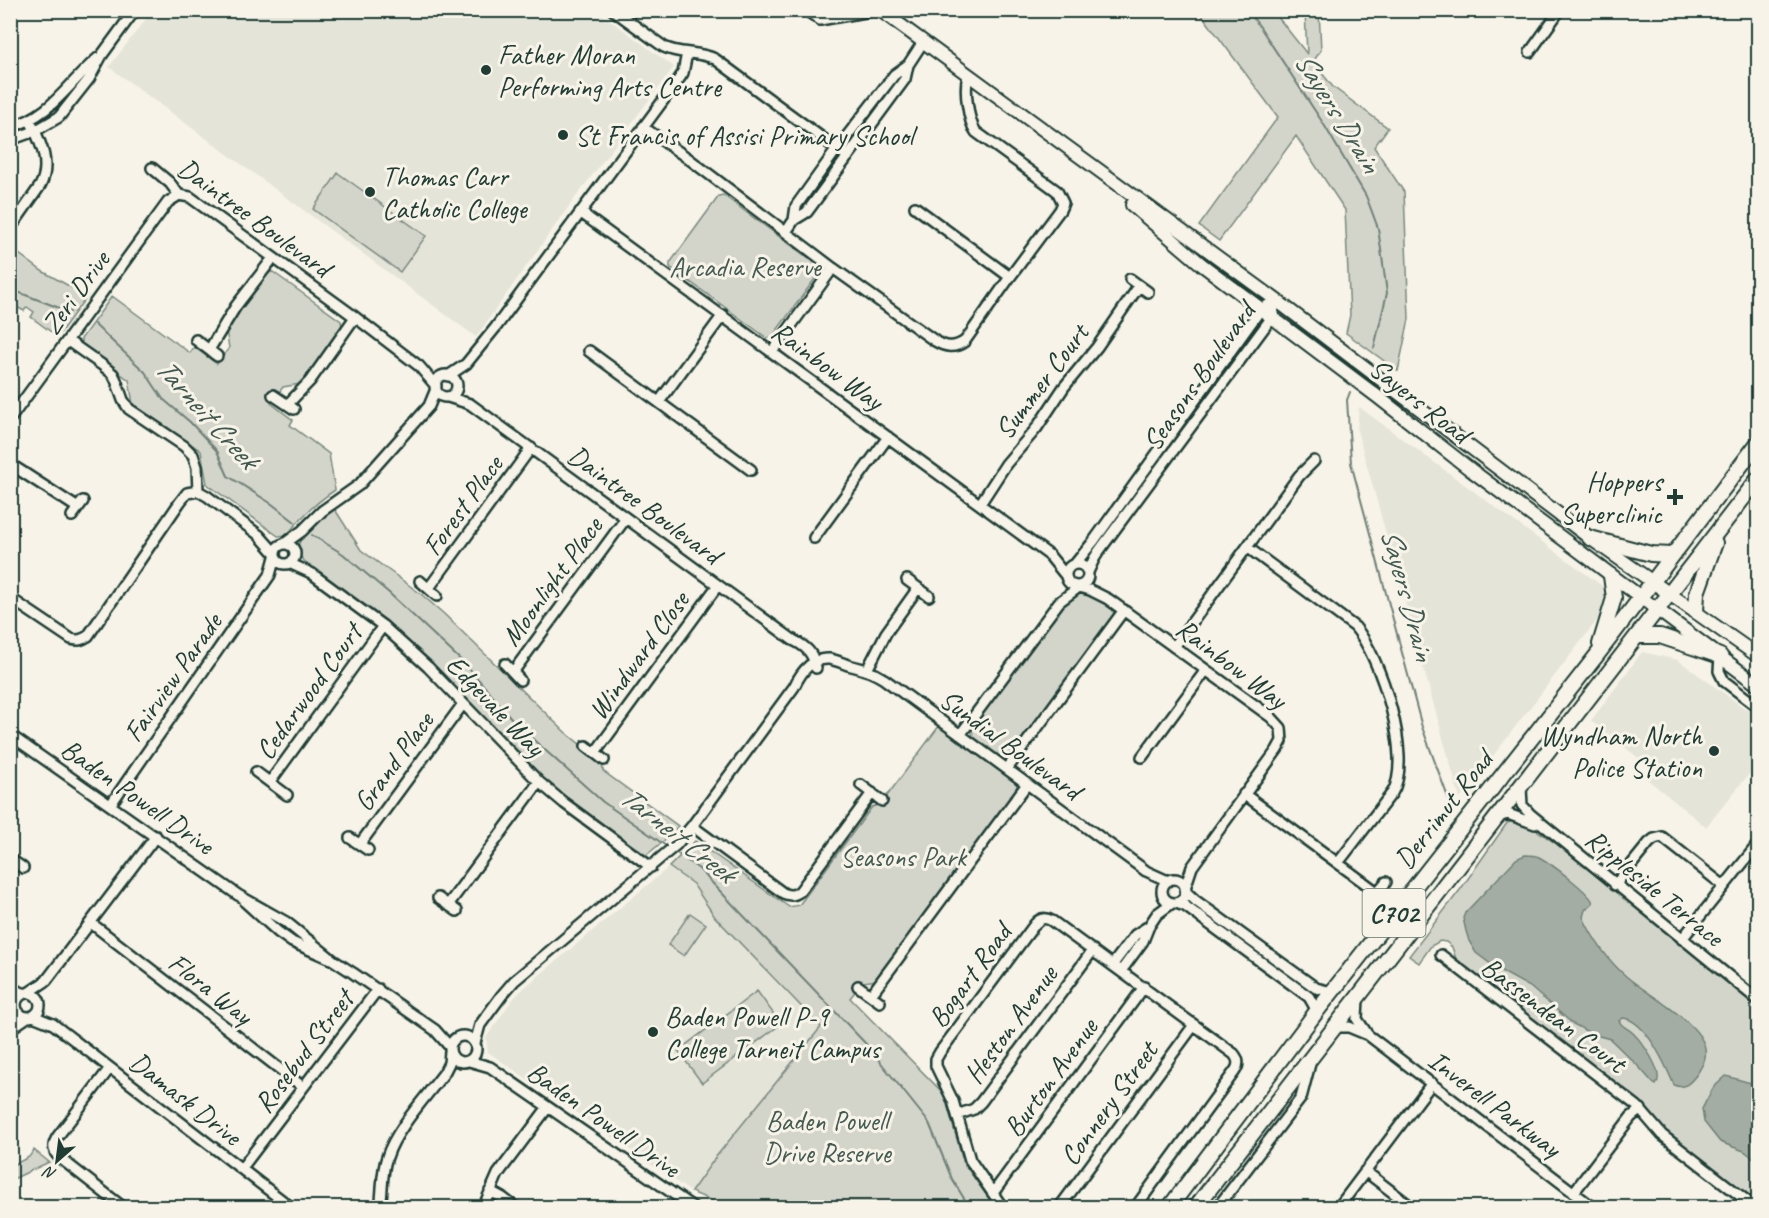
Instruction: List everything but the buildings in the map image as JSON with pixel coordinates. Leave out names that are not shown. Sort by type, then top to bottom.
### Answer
[{"type":"highway","name":"Derrimut Road","points":[[1169,1208],[1317,1011],[1597,655],[1758,443]]},
{"type":"highway","name":"Derrimut Road","points":[[1195,1208],[1758,479]]},
{"type":"highway","points":[[1696,612],[1697,593],[1719,530]]},
{"type":"highway","points":[[1590,538],[1651,554],[1672,555]]},
{"type":"highway","points":[[1597,655],[1614,598],[1611,576]]},
{"type":"highway","points":[[1638,636],[1660,636],[1720,656]]},
{"type":"main road","name":"Sayers Road","points":[[878,10],[1276,300],[1590,538],[1758,656]]},
{"type":"main road","name":"Sayers Road","points":[[1061,143],[1201,264],[1758,685]]},
{"type":"main road","points":[[1471,470],[1481,454]]},
{"type":"street","points":[[10,140],[35,131],[58,117],[89,79],[102,55],[135,10]]},
{"type":"street","points":[[613,10],[670,51],[702,54],[715,59],[848,157]]},
{"type":"street","name":"Sayers Road","points":[[806,10],[820,20],[878,10]]},
{"type":"street","points":[[1530,52],[1560,10]]},
{"type":"street","points":[[794,220],[796,206],[837,149],[894,75],[908,65],[923,42]]},
{"type":"street","points":[[429,406],[454,393],[466,364],[484,343],[683,73],[687,53]]},
{"type":"street","points":[[10,127],[30,120],[55,103],[81,72],[102,55]]},
{"type":"street","points":[[786,232],[794,220],[807,212],[906,79],[908,65]]},
{"type":"street","points":[[643,127],[935,341],[944,346],[953,347],[965,341],[1063,203],[1057,191],[976,132],[970,119],[966,84],[968,76]]},
{"type":"street","points":[[11,233],[44,178],[46,168],[43,152],[30,120]]},
{"type":"street","name":"Daintree Boulevard","points":[[152,168],[170,183],[179,195],[190,197],[419,366],[436,388]]},
{"type":"street","name":"Zeri Drive","points":[[10,419],[168,202],[179,195]]},
{"type":"street","points":[[915,207],[1010,277]]},
{"type":"street","name":"Rainbow Way","points":[[580,212],[1048,555],[1066,577]]},
{"type":"street","points":[[209,350],[236,306],[273,258]]},
{"type":"street","points":[[772,352],[834,268]]},
{"type":"street","points":[[1130,279],[1148,292]]},
{"type":"street","name":"Summer Court","points":[[980,504],[1006,464],[1036,429],[1064,387],[1097,347],[1139,286]]},
{"type":"street","name":"Seasons Boulevard","points":[[1074,564],[1093,542],[1261,309],[1276,300]]},
{"type":"street","name":"Seasons Boulevard","points":[[1089,574],[1099,551],[1272,317],[1276,300]]},
{"type":"street","points":[[659,402],[723,315]]},
{"type":"street","points":[[273,395],[291,407],[355,317]]},
{"type":"street","points":[[196,340],[217,356]]},
{"type":"street","points":[[68,341],[112,374],[129,409],[193,454],[197,467],[198,491]]},
{"type":"street","points":[[589,351],[751,470]]},
{"type":"street","points":[[275,555],[276,548],[302,531],[322,511],[359,485],[429,406],[438,380],[466,364]]},
{"type":"street","name":"Daintree Boulevard","points":[[419,366],[446,376]]},
{"type":"street","points":[[446,376],[454,379],[457,386]]},
{"type":"street","name":"Daintree Boulevard","points":[[457,386],[470,404],[807,648],[814,664]]},
{"type":"street","points":[[436,388],[439,394],[446,397]]},
{"type":"street","name":"Daintree Boulevard","points":[[446,397],[470,404]]},
{"type":"street","points":[[814,538],[888,436]]},
{"type":"street","name":"Forest Place","points":[[429,588],[531,448]]},
{"type":"street","points":[[1174,647],[1299,476],[1314,461]]},
{"type":"street","points":[[10,464],[78,509]]},
{"type":"street","points":[[10,598],[71,639],[83,639],[187,493],[198,491],[207,496],[258,535],[279,562],[287,564],[294,559],[294,552],[302,531]]},
{"type":"street","name":"Moonlight Place","points":[[513,672],[626,518]]},
{"type":"street","points":[[258,535],[290,546],[294,552]]},
{"type":"street","points":[[1247,547],[1355,627],[1377,664],[1385,686],[1397,733],[1397,782],[1392,793],[1338,863]]},
{"type":"street","name":"Edgevale Way","points":[[294,552],[311,573],[383,626],[419,658],[539,782],[651,867]]},
{"type":"street","name":"Fairview Parade","points":[[111,804],[270,575],[275,555]]},
{"type":"street","name":"Rainbow Way","points":[[1048,555],[1074,564]]},
{"type":"street","name":"Edgevale Way","points":[[287,564],[311,573]]},
{"type":"street","name":"Fairview Parade","points":[[270,575],[287,564]]},
{"type":"street","points":[[960,735],[1059,602],[1071,591],[1086,583],[1089,574],[1082,565],[1074,564],[1067,570],[1059,602]]},
{"type":"street","name":"Rainbow Way","points":[[1089,574],[1108,599]]},
{"type":"street","points":[[1066,577],[1072,586],[1079,587]]},
{"type":"street","points":[[907,580],[928,596]]},
{"type":"street","name":"Forest Place","points":[[420,581],[437,596]]},
{"type":"street","name":"Windward Close","points":[[595,753],[718,585]]},
{"type":"street","name":"Rainbow Way","points":[[1079,587],[1108,599],[1124,610],[1271,717],[1281,728],[1280,746],[1192,867],[1182,876],[1170,880]]},
{"type":"street","points":[[867,670],[886,633],[918,588]]},
{"type":"street","points":[[1007,769],[1124,610]]},
{"type":"street","name":"Cedarwood Court","points":[[270,782],[383,626]]},
{"type":"street","points":[[1720,656],[1719,671],[1724,681],[1758,707]]},
{"type":"street","name":"Moonlight Place","points":[[505,664],[520,680]]},
{"type":"street","points":[[381,1207],[384,1171],[390,1148],[444,1073],[453,1041],[480,1025],[507,988],[520,975],[676,846],[794,687],[814,664]]},
{"type":"street","name":"Sundial Boulevard","points":[[814,664],[844,664],[867,670],[884,679],[1146,871],[1170,880]]},
{"type":"street","points":[[1142,757],[1206,670]]},
{"type":"street","name":"Grand Place","points":[[360,844],[463,704]]},
{"type":"street","name":"Baden Powell Drive","points":[[10,735],[238,895],[286,922],[333,960],[435,1029],[450,1049]]},
{"type":"street","name":"Windward Close","points":[[586,746],[604,760]]},
{"type":"street","name":"Cedarwood Court","points":[[256,772],[288,795]]},
{"type":"street","points":[[448,905],[539,782]]},
{"type":"street","points":[[871,995],[1027,784]]},
{"type":"street","points":[[861,785],[882,801]]},
{"type":"street","name":"Rippleside Terrace","points":[[1521,787],[1522,805],[1551,832],[1758,1000]]},
{"type":"street","points":[[692,826],[779,890],[788,895],[794,895],[800,891],[872,793]]},
{"type":"street","points":[[1244,794],[1377,892]]},
{"type":"street","name":"Rippleside Terrace","points":[[1497,817],[1513,814],[1551,832]]},
{"type":"street","points":[[10,1024],[17,998],[46,981],[156,836]]},
{"type":"street","points":[[1616,885],[1649,843],[1662,837],[1724,886]]},
{"type":"street","name":"Grand Place","points":[[350,838],[368,850]]},
{"type":"street","points":[[1682,939],[1758,844]]},
{"type":"street","points":[[10,859],[23,868]]},
{"type":"street","name":"Rainbow Way","points":[[1185,889],[1192,867]]},
{"type":"street","name":"Sundial Boulevard","points":[[1146,871],[1162,893]]},
{"type":"street","points":[[1121,971],[1137,950],[1157,914],[1162,893],[1170,880],[1180,882],[1196,901],[1316,988],[1332,992]]},
{"type":"street","points":[[1369,902],[1386,882]]},
{"type":"street","points":[[1157,914],[1184,897],[1185,889]]},
{"type":"street","points":[[1162,893],[1168,902],[1185,906],[1309,997],[1317,1011]]},
{"type":"street","name":"Baden Powell Drive","points":[[238,895],[278,932],[307,950],[333,960]]},
{"type":"street","points":[[438,898],[457,911]]},
{"type":"street","name":"Bogart Road","points":[[957,1115],[950,1094],[936,1066],[936,1059],[1028,933],[1040,919],[1046,918],[1093,950]]},
{"type":"street","points":[[278,932],[286,922]]},
{"type":"street","name":"Flora Way","points":[[91,923],[303,1087]]},
{"type":"street","points":[[1113,964],[1135,935],[1149,926]]},
{"type":"street","points":[[1129,943],[1137,950]]},
{"type":"street","points":[[1093,950],[1234,1054],[1239,1062],[1235,1071],[1135,1208]]},
{"type":"street","name":"Heston Avenue","points":[[957,1115],[974,1109],[981,1102],[1093,950]]},
{"type":"street","name":"Bassendean Court","points":[[1441,955],[1641,1109],[1662,1136],[1756,1208]]},
{"type":"street","points":[[10,1029],[38,1012],[46,981]]},
{"type":"street","points":[[858,987],[880,1002]]},
{"type":"street","name":"Burton Avenue","points":[[993,1193],[1144,987]]},
{"type":"street","points":[[10,988],[35,995],[40,1004]]},
{"type":"street","name":"Rosebud Street","points":[[241,1169],[378,989]]},
{"type":"street","points":[[1358,998],[1357,1019],[1368,1035]]},
{"type":"street","points":[[14,1003],[19,1014],[30,1017]]},
{"type":"street","name":"Damask Drive","points":[[40,1004],[53,1024],[292,1208]]},
{"type":"street","name":"Damask Drive","points":[[30,1017],[53,1024]]},
{"type":"street","points":[[444,1073],[476,1054],[480,1025]]},
{"type":"street","name":"Connery Street","points":[[1059,1208],[1194,1025]]},
{"type":"street","name":"Inverell Parkway","points":[[1335,1027],[1349,1028],[1368,1035],[1594,1208]]},
{"type":"street","name":"Baden Powell Drive","points":[[435,1029],[461,1036]]},
{"type":"street","points":[[461,1036],[473,1040],[476,1047]]},
{"type":"street","name":"Baden Powell Drive","points":[[476,1047],[490,1067],[694,1208]]},
{"type":"street","points":[[450,1049],[454,1058],[465,1061]]},
{"type":"street","points":[[1217,1208],[1301,1098],[1311,1058]]},
{"type":"street","name":"Baden Powell Drive","points":[[465,1061],[490,1067]]},
{"type":"street","points":[[110,1068],[58,1136],[53,1149],[60,1158],[124,1208]]},
{"type":"street","points":[[1338,1208],[1432,1083]]},
{"type":"street","points":[[483,1208],[502,1167],[548,1107]]},
{"type":"street","points":[[1575,1192],[1631,1117],[1641,1109]]},
{"type":"street","points":[[957,1115],[970,1160],[1003,1208]]},
{"type":"street","points":[[1365,1171],[1413,1208]]},
{"type":"street","points":[[490,1191],[516,1208]]},
{"type":"shaded area","name":"Thomas Carr Catholic College","points":[[596,10],[674,67],[572,202],[476,337],[109,67],[152,11]]},
{"type":"shaded area","points":[[1359,407],[1605,588],[1608,606],[1460,799],[1357,430]]},
{"type":"shaded area","points":[[1642,652],[1678,660],[1758,718],[1758,763],[1706,827],[1647,779],[1654,770],[1591,721]]},
{"type":"shaded area","points":[[1525,855],[1536,856],[1544,860],[1591,898],[1593,903],[1585,910],[1583,917],[1608,957],[1627,977],[1684,1019],[1701,1038],[1705,1048],[1705,1059],[1697,1074],[1687,1084],[1681,1087],[1674,1085],[1654,1045],[1640,1027],[1631,1021],[1623,1018],[1619,1021],[1631,1031],[1652,1058],[1658,1073],[1656,1085],[1610,1039],[1592,1034],[1573,1024],[1530,987],[1499,970],[1476,953],[1466,931],[1463,918],[1465,913],[1516,859]]},
{"type":"shaded area","name":"Baden Powell P-9 College Tarneit Campus","points":[[669,867],[692,884],[715,917],[821,1027],[715,1158],[691,1192],[488,1052],[486,1038],[512,1000],[524,988]]},
{"type":"shaded area","points":[[1726,1076],[1758,1085],[1758,1161],[1744,1151],[1720,1142],[1704,1122],[1702,1109],[1713,1088]]},
{"type":"green space","points":[[1199,11],[1273,11],[1307,54],[1305,11],[1319,11],[1321,50],[1313,62],[1333,87],[1388,128],[1374,147],[1404,192],[1409,319],[1398,371],[1346,333],[1350,315],[1345,210],[1296,136],[1219,241],[1199,226],[1278,117]]},
{"type":"green space","points":[[338,173],[426,236],[400,272],[313,209]]},
{"type":"green space","name":"Arcadia Reserve","points":[[723,195],[819,266],[820,272],[772,337],[767,338],[670,267],[670,263],[719,196]]},
{"type":"green space","points":[[11,248],[42,271],[87,296],[60,333],[54,334],[31,317],[34,312],[27,307],[24,311],[17,307],[11,316]]},
{"type":"green space","points":[[273,272],[341,321],[342,327],[300,384],[283,387],[271,403],[293,420],[290,425],[329,454],[335,490],[309,511],[287,535],[278,536],[207,484],[201,451],[133,404],[129,380],[81,345],[81,339],[112,296],[190,353],[194,347],[217,364],[229,348],[226,330],[268,273]]},
{"type":"green space","points":[[334,508],[361,550],[444,614],[565,732],[602,762],[603,771],[678,826],[670,836],[645,856],[545,781],[404,638],[306,563],[298,551],[301,539],[311,526]]},
{"type":"green space","points":[[1086,591],[1108,604],[1114,616],[1011,756],[996,755],[973,738],[972,728],[1064,602],[1078,592]]},
{"type":"green space","points":[[939,726],[1014,780],[1017,785],[1016,792],[878,980],[863,982],[850,998],[944,1094],[964,1164],[995,1207],[722,1207],[691,1192],[715,1158],[821,1027],[715,917],[693,884],[669,867],[695,841],[789,907],[799,905],[872,807],[881,804]]},
{"type":"green space","points":[[1518,820],[1562,848],[1758,1006],[1758,1204],[1664,1133],[1644,1107],[1457,962],[1452,947],[1446,942],[1440,941],[1431,946],[1419,963],[1409,956],[1460,890],[1507,823]]},
{"type":"green space","points":[[690,913],[706,924],[684,956],[668,945]]},
{"type":"green space","points":[[757,991],[781,1024],[702,1083],[678,1051]]},
{"type":"green space","points":[[34,1150],[49,1162],[11,1180],[11,1166],[29,1157]]},
{"type":"waterway","name":"Sayers Drain","points":[[1247,10],[1323,123],[1366,196],[1378,228],[1387,293],[1374,348]]},
{"type":"waterway","name":"Tarneit Creek","points":[[10,289],[70,312]]},
{"type":"waterway","name":"Tarneit Creek","points":[[94,324],[145,372],[163,399],[190,422],[217,451],[228,476],[272,504],[295,522]]},
{"type":"waterway","name":"Sayers Drain","points":[[1350,392],[1347,400],[1351,463],[1422,727],[1450,803]]},
{"type":"waterway","name":"Tarneit Creek","points":[[312,535],[343,554],[389,593],[467,666],[517,725],[603,802],[669,848]]},
{"type":"waterway","name":"Tarneit Creek","points":[[674,851],[699,869],[866,1044],[929,1123],[952,1179],[970,1208]]},
{"type":"place","name":"Father Moran Performing Arts Centre","points":[[486,70]]},
{"type":"place","name":"St Francis of Assisi Primary School","points":[[563,135]]},
{"type":"place","name":"Thomas Carr Catholic College","points":[[370,192]]},
{"type":"place","name":"Hoppers Superclinic","points":[[1675,497]]},
{"type":"place","name":"Wyndham North Police Station","points":[[1714,751]]},
{"type":"place","name":"Baden Powell P-9 College Tarneit Campus","points":[[653,1032]]},
{"type":"park label","name":"Seasons Park","points":[[903,856]]},
{"type":"park label","name":"Baden Powell Drive Reserve","points":[[827,1136]]}]
